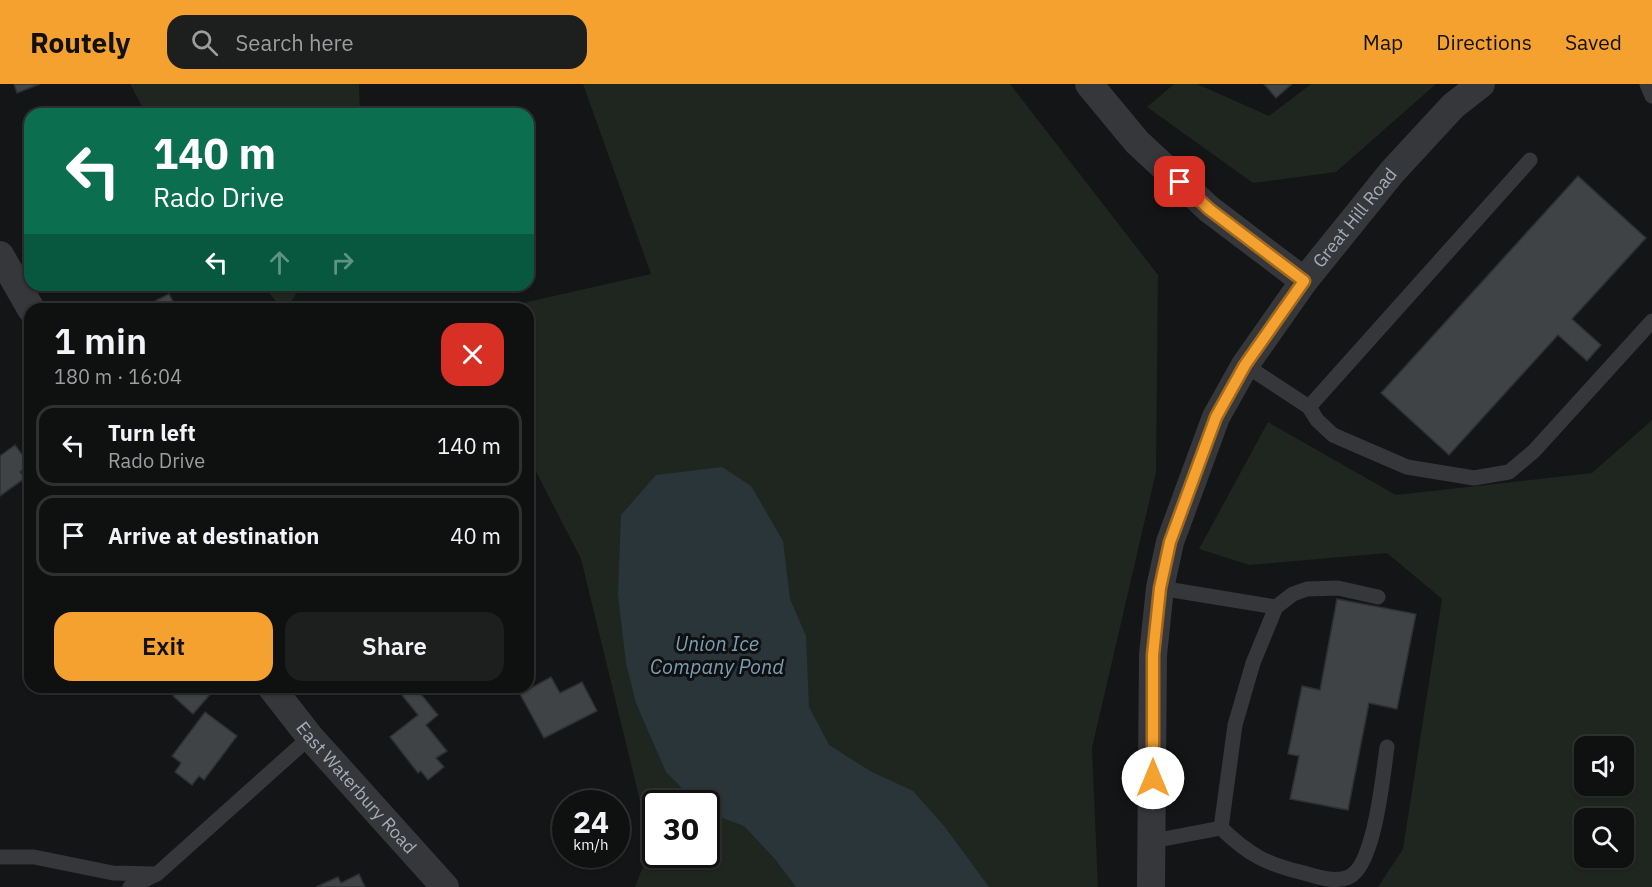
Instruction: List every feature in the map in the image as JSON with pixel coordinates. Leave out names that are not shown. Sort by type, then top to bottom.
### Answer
[{"type":"street","points":[[1089,84],[1137,142],[1209,209],[1304,281]]},
{"type":"street","name":"Great Hill Road","points":[[1151,887],[1153,655],[1160,588],[1170,542],[1216,417],[1245,365],[1304,281],[1392,172],[1453,106],[1481,84]]},
{"type":"street","points":[[0,255],[28,303]]},
{"type":"street","name":"East Waterbury Road","points":[[276,693],[310,737],[445,887]]},
{"type":"lane","points":[[1647,84],[1652,96]]},
{"type":"lane","points":[[1309,407],[1530,160]]},
{"type":"lane","points":[[1245,365],[1309,407],[1317,420],[1333,435],[1407,467],[1474,478],[1509,472],[1534,451],[1652,321]]},
{"type":"lane","points":[[1160,588],[1276,607]]},
{"type":"lane","points":[[1221,828],[1235,724],[1253,663],[1276,607],[1293,594],[1307,589],[1338,588],[1378,597]]},
{"type":"lane","points":[[130,887],[157,874],[310,737]]},
{"type":"lane","points":[[1221,828],[1242,849],[1263,862],[1328,879],[1350,876],[1364,862],[1374,826],[1387,747]]},
{"type":"lane","points":[[1153,841],[1221,828]]},
{"type":"lane","points":[[0,857],[34,857],[113,873],[157,874]]},
{"type":"shaded area","points":[[130,84],[359,84],[360,108],[143,108]]},
{"type":"shaded area","points":[[583,84],[1010,84],[1158,275],[1156,472],[1092,748],[1098,887],[635,887],[642,868],[720,868],[720,790],[642,790],[642,809],[581,559],[534,468],[534,303],[523,303],[651,274]]},
{"type":"shaded area","points":[[1174,84],[1197,84],[1269,116],[1311,84],[1436,84],[1336,172],[1253,183],[1147,107]]},
{"type":"shaded area","points":[[268,291],[298,291],[290,303],[277,303]]},
{"type":"shaded area","points":[[1652,420],[1652,887],[1378,887],[1403,849],[1442,599],[1387,553],[1249,565],[1199,549],[1268,422],[1396,495],[1592,473]]},
{"type":"water","name":"Union Ice Company Pond","points":[[722,467],[751,486],[783,541],[790,599],[806,636],[809,707],[829,745],[870,771],[913,791],[944,826],[989,887],[796,887],[775,859],[744,826],[720,817],[720,790],[684,790],[666,772],[636,703],[626,663],[618,595],[621,515],[656,475]]},
{"type":"building","points":[[14,84],[40,84],[17,93]]},
{"type":"building","points":[[1264,84],[1292,84],[1276,98]]},
{"type":"building","points":[[1578,176],[1646,238],[1572,319],[1601,345],[1587,361],[1558,335],[1449,455],[1381,393]]},
{"type":"building","points":[[169,294],[174,303],[152,303]]},
{"type":"building","points":[[15,445],[24,457],[24,469],[20,472],[24,479],[0,496],[0,456]]},
{"type":"building","points":[[1337,599],[1416,614],[1397,709],[1369,703],[1348,810],[1290,799],[1299,756],[1288,754],[1302,686],[1320,690]]},
{"type":"building","points":[[551,677],[560,693],[582,682],[597,711],[544,738],[520,694],[534,693],[534,686]]},
{"type":"building","points":[[176,693],[211,693],[193,714],[173,696]]},
{"type":"building","points":[[420,693],[438,715],[426,725],[447,751],[436,758],[444,767],[428,780],[421,771],[418,773],[390,737],[418,715],[402,695]]},
{"type":"building","points":[[205,712],[237,736],[204,780],[199,776],[192,785],[175,772],[181,763],[172,756]]},
{"type":"building","points":[[359,874],[365,887],[316,887],[338,877],[341,883]]},
{"type":"route","points":[[1153,778],[1153,655],[1160,588],[1170,542],[1216,417],[1245,365],[1304,281],[1209,209],[1180,182]]}]
